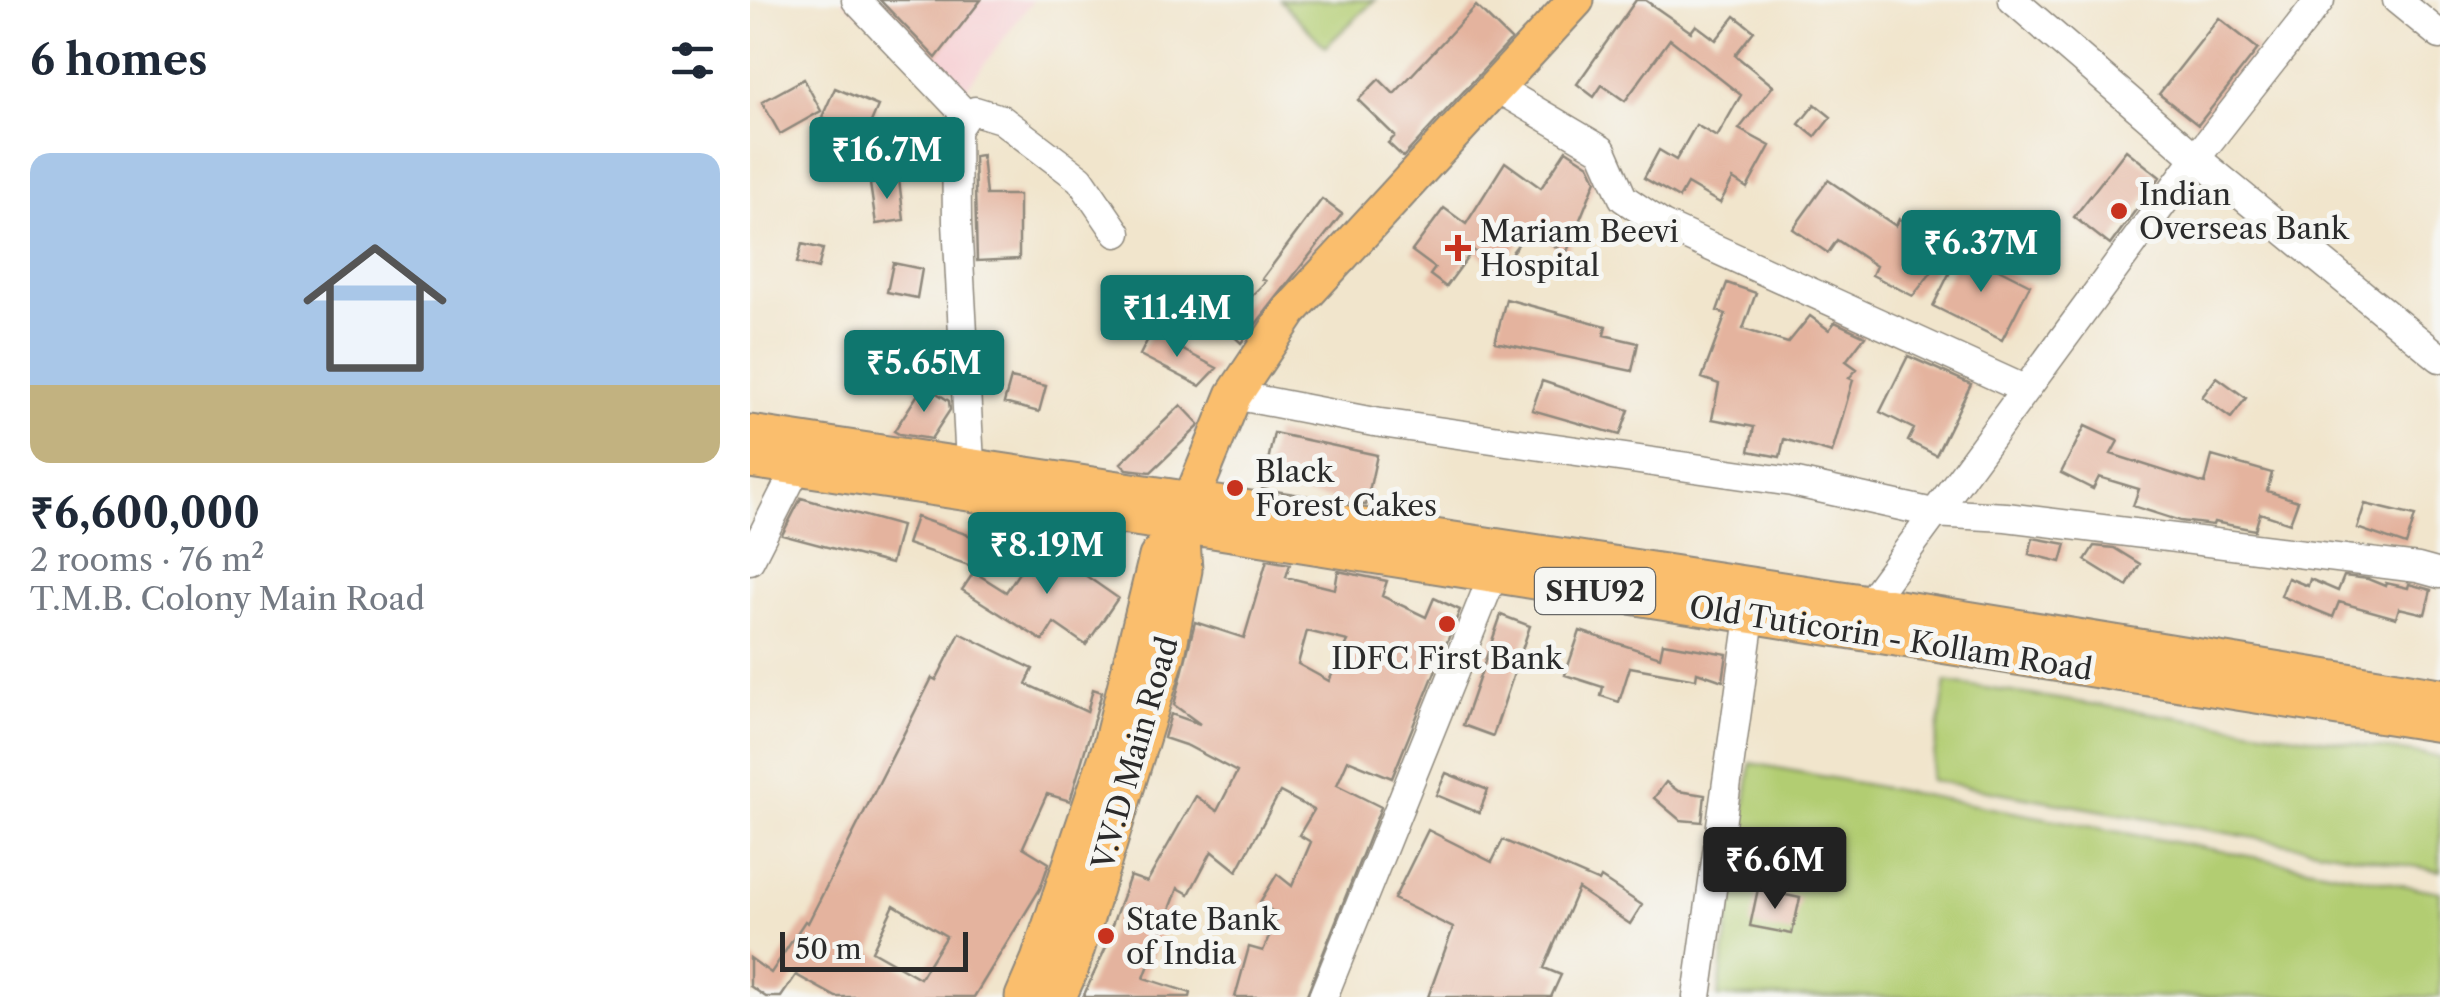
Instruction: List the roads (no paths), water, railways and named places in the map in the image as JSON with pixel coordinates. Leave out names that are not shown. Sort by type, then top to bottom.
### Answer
[{"type":"main road","points":[[1576,0],[1290,311],[1234,395],[1187,511],[1868,602],[2440,696]]},
{"type":"main road","points":[[750,432],[971,479]]},
{"type":"main road","name":"Old Tuticorin - Kollam Road","points":[[750,460],[797,468],[971,479],[1187,511],[1493,575],[2440,724]]},
{"type":"main road","name":"V.V.D Main Road","points":[[1023,997],[1110,745],[1157,557],[1187,511]]},
{"type":"main road","name":"V.V.D Main Road","points":[[1058,997],[1070,970],[1167,655],[1184,570],[1187,511]]},
{"type":"street","points":[[856,0],[966,115]]},
{"type":"street","points":[[2013,0],[2196,158],[2440,358]]},
{"type":"street","points":[[1847,632],[2196,158],[2320,0]]},
{"type":"street","points":[[2397,0],[2440,35]]},
{"type":"street","points":[[1497,88],[1602,150],[1624,198],[1663,225],[2024,390]]},
{"type":"street","points":[[971,479],[956,186],[956,130],[966,115],[975,111],[1002,119],[1042,149],[1080,179],[1118,233]]},
{"type":"street","points":[[1234,395],[1374,422],[1792,482],[1932,513],[2026,520],[2418,568],[2440,574]]},
{"type":"street","points":[[750,560],[797,468]]},
{"type":"street","points":[[1323,997],[1493,575]]},
{"type":"street","points":[[1697,997],[1750,616]]},
{"type":"place","name":"Indian Overseas Bank","points":[[2119,211]]},
{"type":"place","name":"Mariam Beevi Hospital","points":[[1458,248]]},
{"type":"place","name":"Black Forest Cakes","points":[[1235,488]]},
{"type":"place","name":"IDFC First Bank","points":[[1447,624]]},
{"type":"place","name":"State Bank of India","points":[[1106,936]]}]
